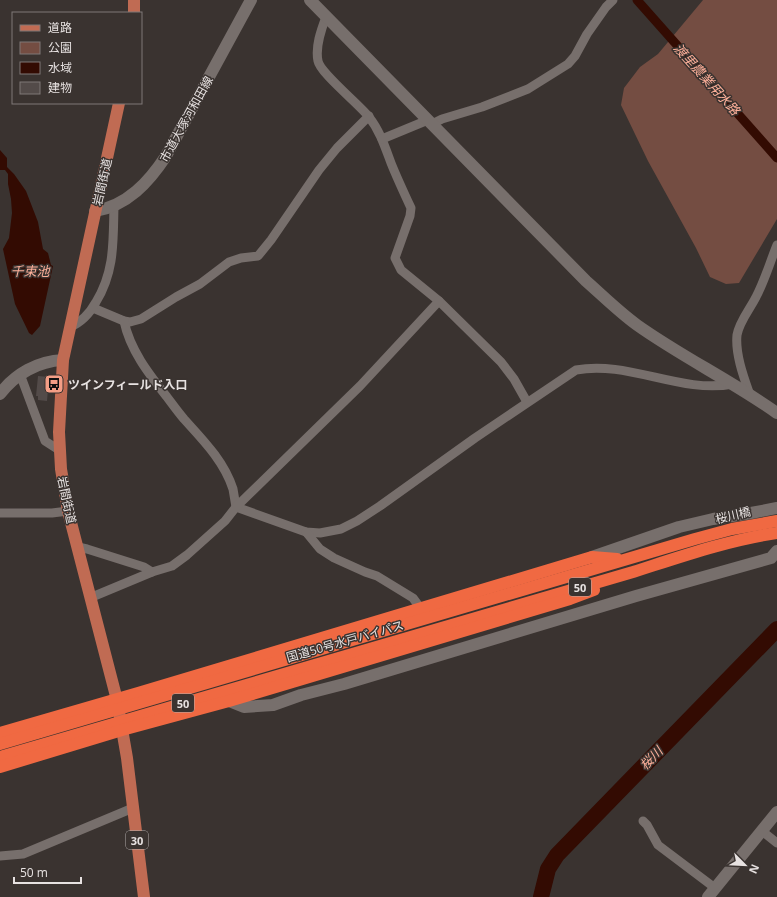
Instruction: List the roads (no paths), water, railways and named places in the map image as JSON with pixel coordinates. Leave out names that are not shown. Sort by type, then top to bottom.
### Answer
[{"type":"highway","name":"桜川橋","points":[[695,539],[732,529],[777,521]]},
{"type":"highway","name":"国道50号水戸バイパス","points":[[0,757],[633,572],[698,551],[777,533]]},
{"type":"highway","name":"国道50号水戸バイパス","points":[[0,744],[695,539]]},
{"type":"highway","points":[[0,733],[117,700],[592,557],[624,560]]},
{"type":"highway","points":[[0,767],[122,730],[229,701],[570,599],[633,572]]},
{"type":"main road","points":[[134,0],[134,12]]},
{"type":"main road","name":"岩間街道","points":[[119,104],[63,360],[59,413],[59,450],[68,510],[92,597],[117,700],[144,897]]},
{"type":"street","name":"市道大塚河和田線","points":[[95,211],[123,202],[146,183],[160,166],[251,0]]},
{"type":"street","points":[[310,0],[586,281],[612,305],[637,325],[777,413]]},
{"type":"street","points":[[382,139],[430,122],[482,107],[528,89],[568,64],[575,56],[587,34],[602,12],[613,0]]},
{"type":"street","points":[[326,16],[320,31],[318,62],[324,72],[357,103],[375,125],[410,208],[410,216],[395,258],[401,270],[439,301],[501,362],[514,379],[527,402]]},
{"type":"street","points":[[93,308],[124,321],[130,322],[141,319],[200,284],[229,262],[241,258],[258,256],[271,240],[319,170],[337,148],[369,116]]},
{"type":"street","points":[[70,327],[84,319],[93,308],[101,294],[110,272],[113,243],[114,206]]},
{"type":"street","points":[[750,395],[743,374],[737,345],[737,335],[739,327],[757,295],[777,245]]},
{"type":"street","points":[[92,597],[152,572],[172,566],[187,555],[225,520],[236,507],[360,386],[439,301]]},
{"type":"street","points":[[124,321],[133,348],[150,375],[183,418],[206,443],[221,464],[233,489],[236,507]]},
{"type":"street","points":[[0,394],[20,374],[53,360],[63,360]]},
{"type":"street","points":[[236,507],[306,532],[320,533],[341,529],[356,521],[527,402],[576,370],[587,368],[606,368],[672,381],[711,386],[719,387],[733,384]]},
{"type":"street","points":[[20,374],[45,440],[59,450]]},
{"type":"street","points":[[592,557],[679,527],[713,519],[752,514],[777,508]]},
{"type":"street","points":[[0,513],[52,513],[68,510]]},
{"type":"street","points":[[306,532],[320,549],[334,558],[377,576],[413,598],[421,609]]},
{"type":"street","points":[[78,547],[87,548],[144,567],[152,572]]},
{"type":"street","points":[[229,701],[244,707],[273,705],[301,695],[344,684],[771,558],[777,551]]},
{"type":"street","points":[[0,856],[23,854],[133,808]]},
{"type":"street","points":[[643,821],[647,825],[658,845],[712,894],[777,812]]},
{"type":"street","points":[[762,831],[777,843]]},
{"type":"water","name":"千束池","points":[[0,150],[7,158],[7,167],[26,191],[38,222],[43,249],[48,253],[51,265],[53,266],[40,326],[32,335],[29,333],[15,304],[3,249],[9,238],[12,213],[8,174],[5,170],[0,170]]},
{"type":"waterway","name":"渡里農業用水路","points":[[637,0],[777,158]]},
{"type":"waterway","name":"桜川","points":[[541,897],[548,869],[557,855],[777,629]]},
{"type":"place","name":"ツインフィールド入口","points":[[54,384]]}]
